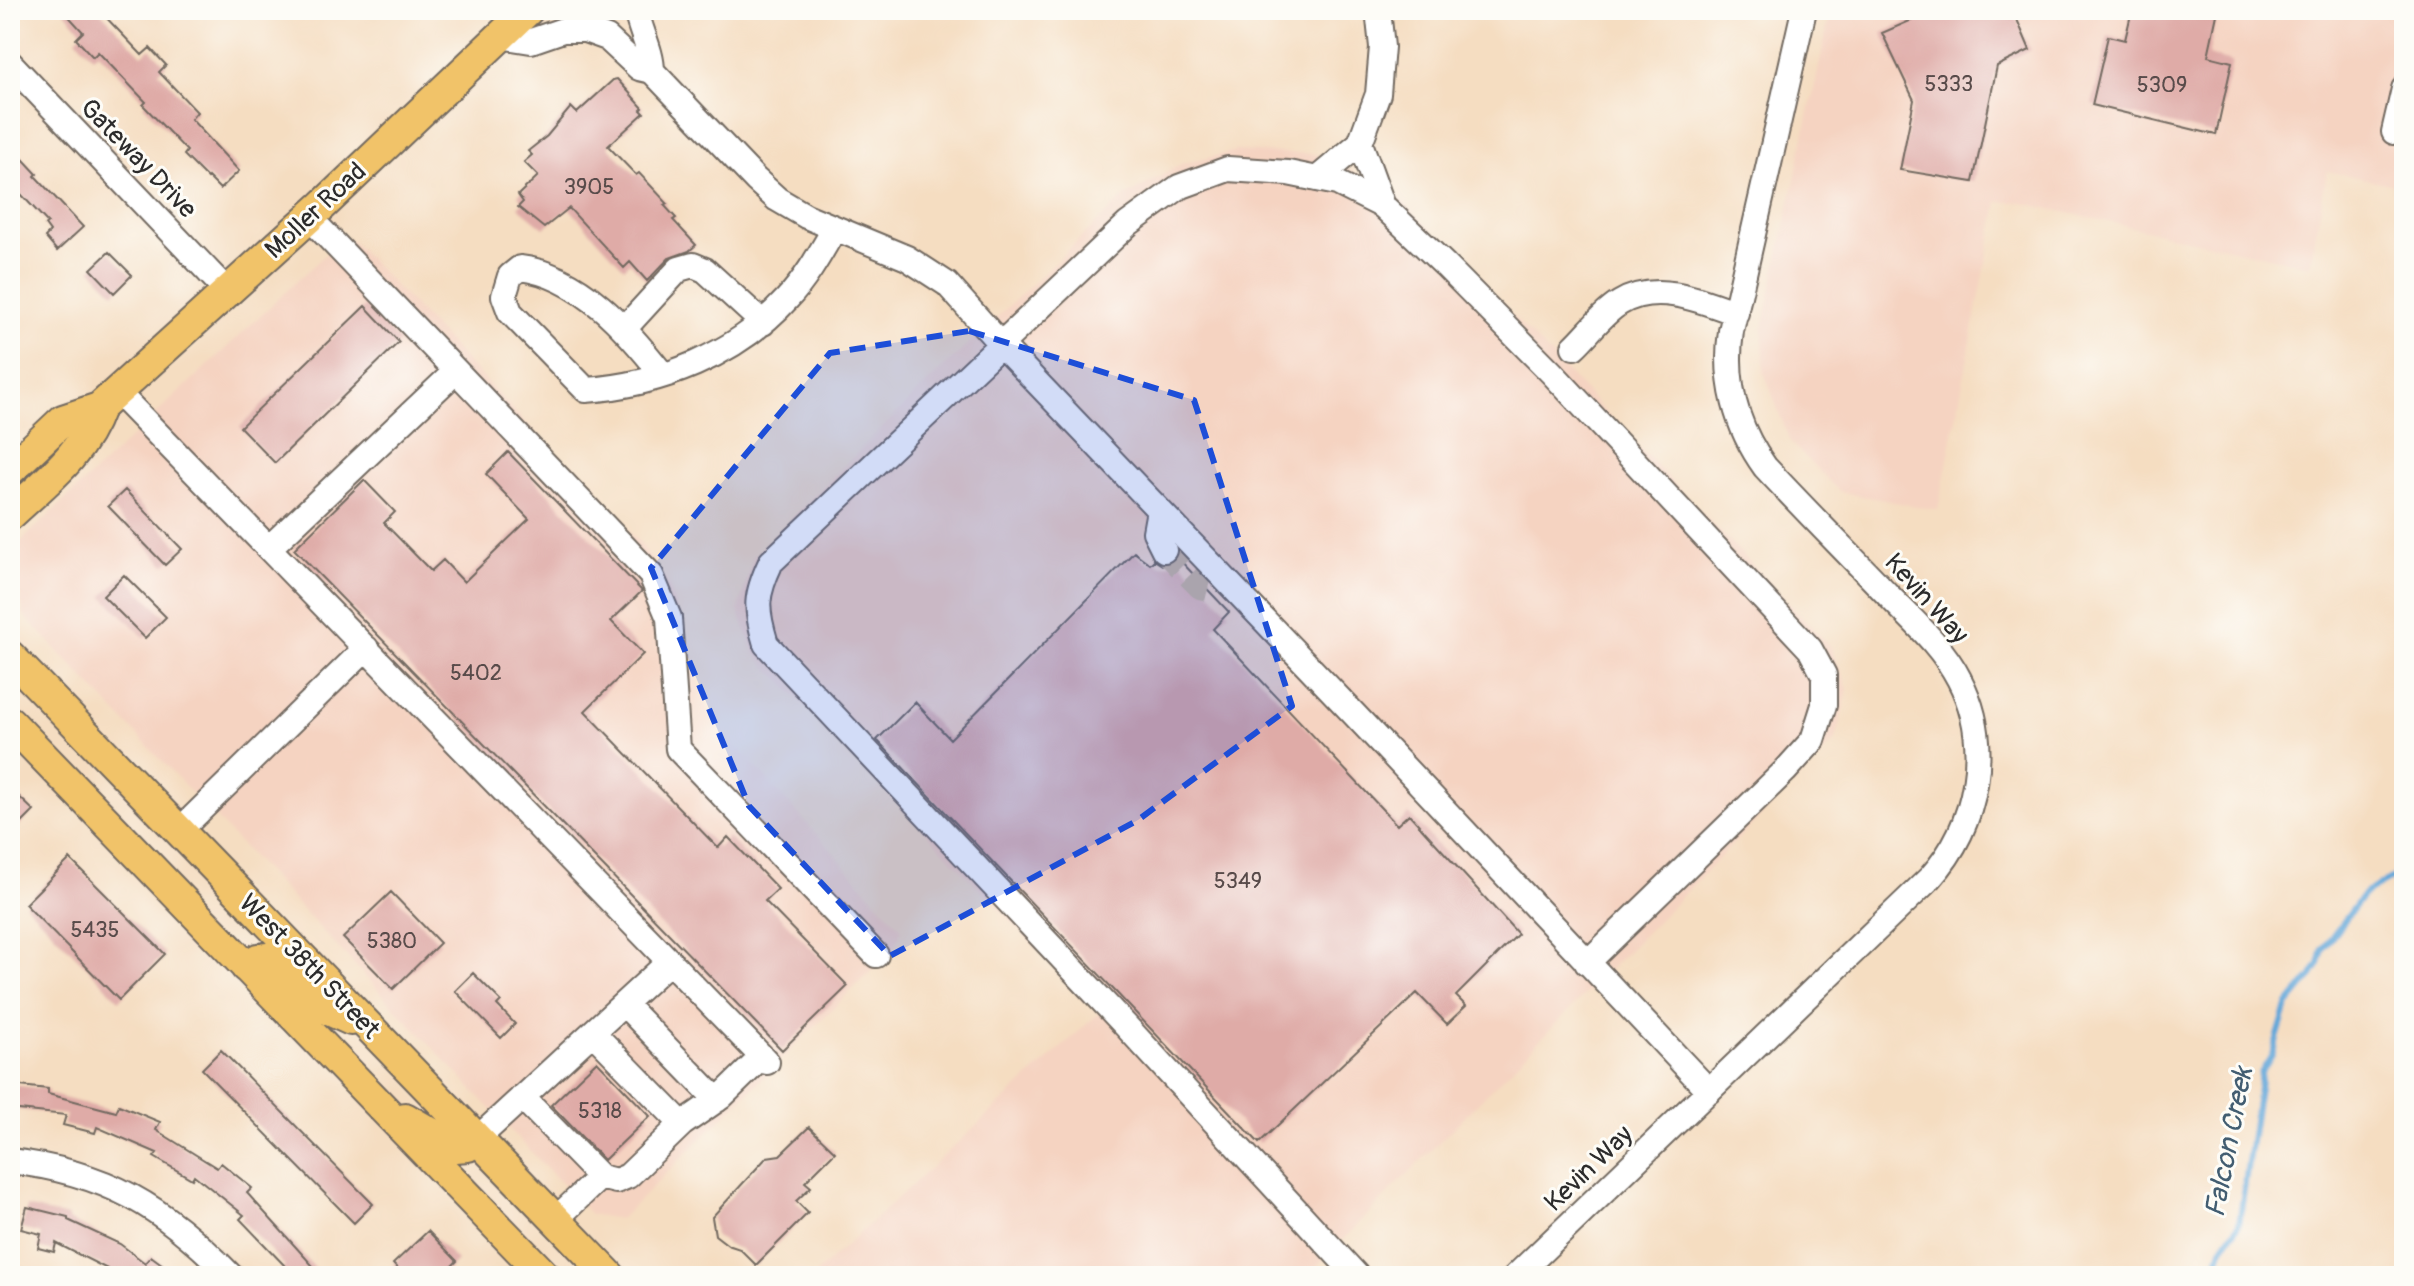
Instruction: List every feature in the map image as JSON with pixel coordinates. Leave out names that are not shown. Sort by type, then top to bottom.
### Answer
[{"type":"main road","name":"Moller Road","points":[[10,515],[74,454],[108,400],[309,217],[528,10]]},
{"type":"main road","name":"Moller Road","points":[[10,470],[63,420],[108,400]]},
{"type":"main road","name":"West 38th Street","points":[[10,656],[610,1276]]},
{"type":"main road","name":"West 38th Street","points":[[10,722],[545,1276]]},
{"type":"main road","points":[[246,967],[258,959],[268,958],[318,1005],[371,1030]]},
{"type":"main road","points":[[376,1101],[455,1147],[468,1146],[477,1139]]},
{"type":"street","points":[[636,10],[643,40],[652,59],[652,71]]},
{"type":"street","points":[[1317,179],[1360,143],[1378,94],[1382,47],[1378,10]]},
{"type":"street","name":"Kevin Way","points":[[1516,1276],[1936,871],[1964,826],[1974,792],[1978,756],[1972,712],[1966,695],[1939,649],[1765,467],[1750,445],[1739,420],[1730,385],[1730,341],[1804,10]]},
{"type":"street","points":[[500,36],[531,41],[563,30],[585,30],[607,38],[639,68],[652,71],[766,190],[790,207],[907,258],[947,284],[1159,510],[1220,588],[1709,1091]]},
{"type":"street","name":"Gateway Drive","points":[[10,63],[227,291]]},
{"type":"street","points":[[2394,132],[2404,89]]},
{"type":"street","points":[[1360,143],[1383,206]]},
{"type":"street","points":[[1357,1276],[766,644],[758,617],[759,587],[771,562],[1128,224],[1179,187],[1228,169],[1288,173],[1337,183],[1383,206],[1535,357],[1810,649],[1824,675],[1824,705],[1813,740],[1785,771],[1587,963]]},
{"type":"street","points":[[309,217],[651,575],[669,618],[678,749],[876,955]]},
{"type":"street","points":[[663,375],[624,329],[572,285],[540,271],[520,268],[510,276],[504,296],[510,312],[586,390],[613,388],[663,375],[685,369],[737,342],[789,298],[835,228]]},
{"type":"street","points":[[624,329],[679,269],[693,265],[705,270],[763,323]]},
{"type":"street","points":[[1535,357],[1574,347],[1620,303],[1652,293],[1691,297],[1736,313]]},
{"type":"street","points":[[1563,386],[1574,347]]},
{"type":"street","points":[[269,548],[456,371]]},
{"type":"street","points":[[108,400],[269,548],[764,1059],[717,1100],[682,1124],[628,1176],[616,1181],[600,1177],[522,1097]]},
{"type":"street","points":[[1159,510],[1155,532],[1164,550]]},
{"type":"street","points":[[179,831],[366,648]]},
{"type":"street","points":[[477,1139],[670,961]]},
{"type":"street","points":[[624,1004],[717,1100]]},
{"type":"street","points":[[593,1033],[682,1124]]},
{"type":"street","points":[[10,1161],[67,1170],[138,1199],[185,1231],[231,1276]]},
{"type":"street","points":[[555,1220],[600,1177]]},
{"type":"highlighted area","points":[[969,331],[1194,400],[1292,706],[1138,820],[890,956],[749,806],[651,568],[830,353]]},
{"type":"shaded area","points":[[1831,10],[2404,10],[2404,187],[2327,171],[2310,266],[2018,202],[1998,202],[1938,510],[1840,492],[1790,442],[1764,372],[1763,328]]},
{"type":"shaded area","points":[[1236,151],[1315,154],[1392,190],[1830,646],[1848,689],[1836,740],[1307,1276],[813,1276],[1099,1013],[755,654],[738,611],[753,557],[923,387],[1123,198],[1181,164]]},
{"type":"shaded area","points":[[352,241],[642,545],[670,587],[710,716],[902,929],[894,948],[620,1219],[590,1214],[24,615],[10,552],[332,248]]},
{"type":"building","points":[[63,10],[99,10],[142,55],[150,48],[166,65],[159,72],[197,112],[191,119],[239,171],[220,189],[207,178],[184,155],[187,151],[143,105],[146,102],[98,52],[93,57],[76,39],[83,32]]},
{"type":"building","points":[[1935,10],[2013,10],[2030,50],[1997,66],[1973,182],[1900,170],[1914,100],[1882,33]]},
{"type":"building","points":[[2132,10],[2218,10],[2208,56],[2232,62],[2216,135],[2092,105],[2108,36],[2125,40]]},
{"type":"building","points":[[617,79],[644,113],[608,146],[667,203],[664,205],[676,218],[673,220],[696,245],[669,258],[647,281],[630,262],[624,268],[569,208],[544,228],[518,207],[523,202],[518,195],[538,176],[524,162],[532,155],[528,151],[547,136],[571,107],[577,113]]},
{"type":"building","points":[[10,145],[83,227],[57,251],[45,237],[50,232],[45,225],[48,223],[20,193],[10,203]]},
{"type":"building","points":[[109,252],[132,275],[114,293],[91,269]]},
{"type":"building","points":[[365,306],[399,342],[275,463],[240,427]]},
{"type":"building","points":[[508,452],[642,591],[611,621],[643,654],[585,711],[718,848],[728,837],[778,889],[765,901],[848,986],[782,1050],[294,549],[364,480],[395,512],[384,523],[431,571],[443,560],[464,582],[529,519],[486,474]]},
{"type":"building","points":[[125,490],[182,549],[165,565],[108,506]]},
{"type":"building","points":[[1134,552],[1150,564],[1154,560],[1162,565],[1170,564],[1177,557],[1229,612],[1213,629],[1397,825],[1409,814],[1518,934],[1456,996],[1466,1006],[1447,1024],[1417,993],[1259,1143],[877,740],[915,702],[950,739]]},
{"type":"building","points":[[124,575],[166,617],[145,638],[103,596]]},
{"type":"building","points":[[10,788],[34,811],[10,835]]},
{"type":"building","points":[[70,859],[165,954],[119,1000],[25,904]]},
{"type":"building","points":[[391,892],[440,943],[393,989],[343,938]]},
{"type":"building","points":[[473,973],[501,1001],[497,1005],[515,1024],[501,1038],[455,991]]},
{"type":"building","points":[[221,1050],[373,1204],[354,1223],[202,1069]]},
{"type":"building","points":[[597,1061],[650,1116],[604,1160],[551,1105]]},
{"type":"building","points":[[10,1085],[48,1089],[48,1094],[116,1112],[119,1105],[160,1122],[156,1130],[217,1168],[221,1163],[252,1188],[247,1193],[322,1276],[274,1276],[285,1266],[240,1219],[244,1215],[194,1175],[192,1179],[154,1157],[157,1153],[97,1127],[95,1133],[63,1125],[66,1115],[10,1109]]},
{"type":"building","points":[[809,1127],[835,1152],[805,1182],[811,1187],[796,1201],[808,1213],[756,1265],[740,1249],[715,1235],[712,1217],[767,1157],[780,1155]]},
{"type":"building","points":[[27,1207],[68,1217],[68,1220],[120,1244],[145,1263],[151,1256],[163,1265],[158,1273],[162,1276],[121,1276],[56,1243],[54,1252],[38,1248],[41,1234],[21,1229]]},
{"type":"building","points":[[428,1231],[457,1261],[442,1276],[404,1276],[393,1264]]},
{"type":"waterway","name":"Falcon Creek","points":[[2219,1276],[2218,1261],[2222,1249],[2239,1224],[2261,1073],[2272,1055],[2287,1006],[2311,977],[2323,949],[2365,893],[2404,871]]},
{"type":"tunnel","points":[[1164,550],[1200,587],[1208,589]]}]
